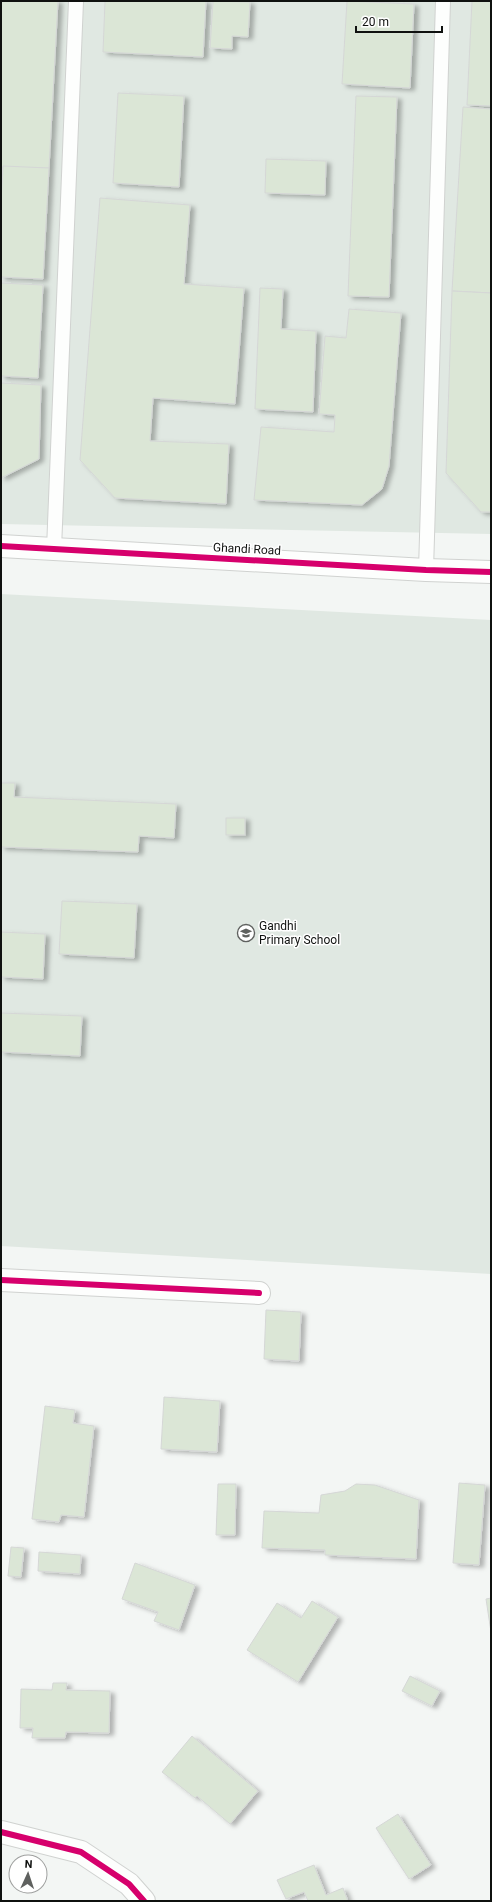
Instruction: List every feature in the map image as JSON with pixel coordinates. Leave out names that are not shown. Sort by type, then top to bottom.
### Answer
[{"type":"street","name":"Ghandi Road","points":[[1,546],[426,570],[491,572]]},
{"type":"street","points":[[1,1280],[259,1294]]},
{"type":"street","points":[[1,1832],[81,1852],[129,1884],[144,1901]]},
{"type":"lane","points":[[54,549],[76,1]]},
{"type":"lane","points":[[426,570],[443,1]]},
{"type":"shaded area","points":[[1,1],[491,1],[491,534],[1,524]]},
{"type":"shaded area","name":"Gandhi Primary School","points":[[1,594],[491,620],[491,1274],[1,1246]]},
{"type":"building","points":[[1,1],[58,1],[49,168],[1,168]]},
{"type":"building","points":[[105,1],[206,1],[203,57],[103,52]]},
{"type":"building","points":[[213,1],[250,2],[248,37],[232,36],[232,49],[210,48]]},
{"type":"building","points":[[347,1],[414,4],[410,88],[342,84]]},
{"type":"building","points":[[472,1],[491,1],[491,106],[467,105]]},
{"type":"building","points":[[118,93],[184,96],[179,187],[113,183]]},
{"type":"building","points":[[356,96],[397,97],[389,297],[348,296]]},
{"type":"building","points":[[463,107],[491,109],[491,293],[452,291]]},
{"type":"building","points":[[266,159],[326,161],[325,195],[265,193]]},
{"type":"building","points":[[3,166],[49,168],[43,279],[1,277],[1,201]]},
{"type":"building","points":[[100,198],[190,205],[184,284],[244,288],[235,404],[153,398],[150,441],[229,444],[226,504],[115,498],[80,460]]},
{"type":"building","points":[[1,283],[43,285],[38,378],[1,376]]},
{"type":"building","points":[[260,288],[283,289],[281,329],[316,331],[313,412],[255,409]]},
{"type":"building","points":[[452,291],[491,293],[491,512],[481,512],[446,473]]},
{"type":"building","points":[[349,309],[401,313],[389,466],[382,489],[362,505],[254,500],[261,427],[334,432],[335,415],[319,414],[325,336],[346,338]]},
{"type":"building","points":[[1,383],[41,385],[39,459],[1,478]]},
{"type":"building","points":[[1,783],[15,783],[14,797],[176,804],[174,838],[139,836],[138,852],[1,847]]},
{"type":"building","points":[[226,818],[245,818],[245,835],[226,835]]},
{"type":"building","points":[[62,901],[137,904],[134,958],[59,954]]},
{"type":"building","points":[[1,932],[45,934],[43,979],[1,977]]},
{"type":"building","points":[[1,1013],[82,1016],[80,1056],[1,1052]]},
{"type":"building","points":[[266,1310],[301,1312],[299,1361],[264,1359]]},
{"type":"building","points":[[164,1397],[220,1401],[217,1452],[161,1449]]},
{"type":"building","points":[[45,1406],[75,1410],[73,1423],[94,1426],[84,1517],[61,1515],[59,1522],[32,1519]]},
{"type":"building","points":[[459,1483],[485,1485],[479,1565],[453,1563]]},
{"type":"building","points":[[218,1484],[236,1484],[235,1535],[216,1535]]},
{"type":"building","points":[[356,1484],[375,1485],[419,1500],[416,1559],[325,1555],[325,1550],[262,1548],[264,1511],[319,1513],[321,1495],[345,1491]]},
{"type":"building","points":[[11,1547],[24,1548],[21,1577],[8,1576]]},
{"type":"building","points":[[39,1552],[81,1555],[80,1574],[38,1571]]},
{"type":"building","points":[[135,1563],[195,1585],[179,1630],[154,1621],[158,1612],[122,1599]]},
{"type":"building","points":[[491,1598],[491,1632],[486,1599]]},
{"type":"building","points":[[312,1601],[338,1617],[298,1682],[247,1650],[277,1603],[301,1618]]},
{"type":"building","points":[[410,1676],[440,1691],[432,1706],[402,1691]]},
{"type":"building","points":[[53,1683],[67,1683],[66,1690],[110,1691],[109,1733],[66,1732],[65,1738],[32,1738],[33,1728],[20,1728],[21,1689],[52,1690]]},
{"type":"building","points":[[192,1736],[258,1791],[230,1824],[197,1796],[195,1798],[162,1772]]},
{"type":"building","points":[[398,1814],[431,1865],[409,1879],[376,1828]]},
{"type":"building","points":[[314,1865],[326,1895],[343,1888],[348,1901],[308,1901],[304,1892],[286,1899],[277,1880]]},
{"type":"cycle path","points":[[1,546],[426,570],[491,572]]},
{"type":"cycle path","points":[[1,1280],[259,1293]]},
{"type":"cycle path","points":[[1,1832],[81,1852],[129,1884],[144,1901]]},
{"type":"place","name":"Gandhi Primary School","points":[[246,933]]}]
